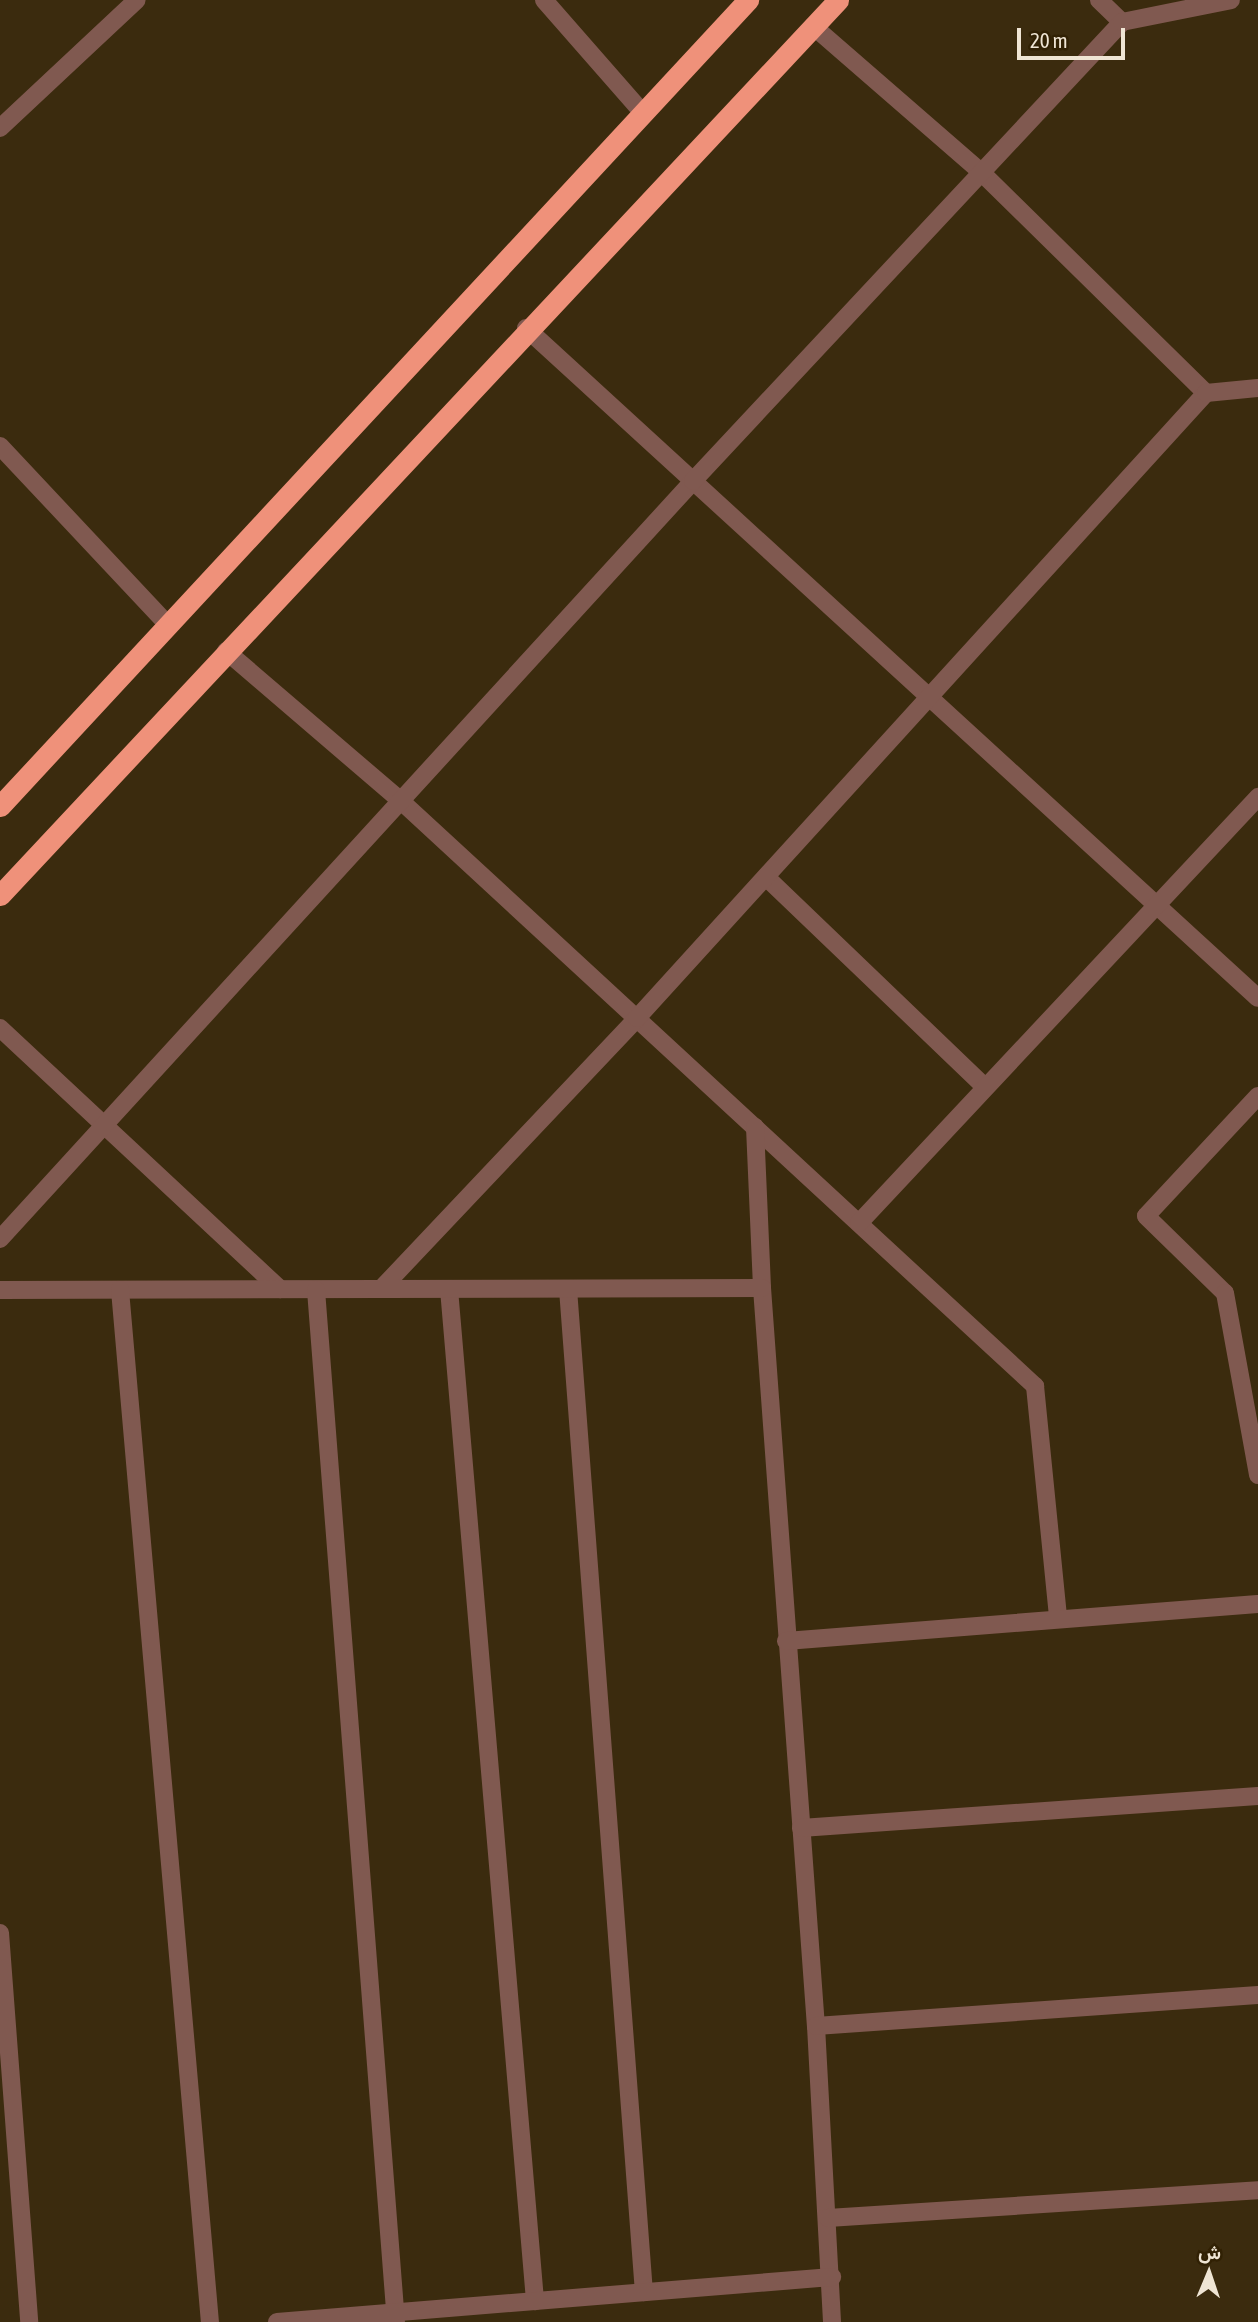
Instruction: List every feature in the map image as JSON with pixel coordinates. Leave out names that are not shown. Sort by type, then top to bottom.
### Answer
[{"type":"highway","points":[[0,806],[748,0]]},
{"type":"highway","points":[[0,895],[526,328],[838,0]]},
{"type":"street","points":[[0,128],[137,0]]},
{"type":"street","points":[[544,0],[643,113]]},
{"type":"street","points":[[1099,0],[1122,22]]},
{"type":"street","points":[[0,1239],[693,481],[1122,22],[1231,0]]},
{"type":"street","points":[[813,26],[981,173],[1206,393]]},
{"type":"street","points":[[526,328],[1258,998]]},
{"type":"street","points":[[381,1289],[637,1018],[1206,393],[1258,387]]},
{"type":"street","points":[[0,446],[168,625]]},
{"type":"street","points":[[226,651],[401,801],[1035,1386],[1058,1618]]},
{"type":"street","points":[[859,1223],[1258,797]]},
{"type":"street","points":[[766,877],[985,1087]]},
{"type":"street","points":[[0,1028],[281,1290]]},
{"type":"street","points":[[1258,1096],[1146,1216],[1225,1293],[1258,1475]]},
{"type":"street","points":[[755,1127],[762,1288],[816,2025],[832,2277],[832,2322]]},
{"type":"street","points":[[0,1290],[762,1288]]},
{"type":"street","points":[[449,1289],[535,2301]]},
{"type":"street","points":[[568,1289],[644,2292]]},
{"type":"street","points":[[120,1290],[210,2322]]},
{"type":"street","points":[[316,1290],[397,2317]]},
{"type":"street","points":[[786,1641],[1258,1604]]},
{"type":"street","points":[[801,1828],[1258,1796]]},
{"type":"street","points":[[0,1933],[29,2322]]},
{"type":"street","points":[[816,2025],[1258,1995]]},
{"type":"street","points":[[828,2218],[1258,2190]]},
{"type":"street","points":[[277,2322],[397,2317],[535,2301],[832,2277]]}]
